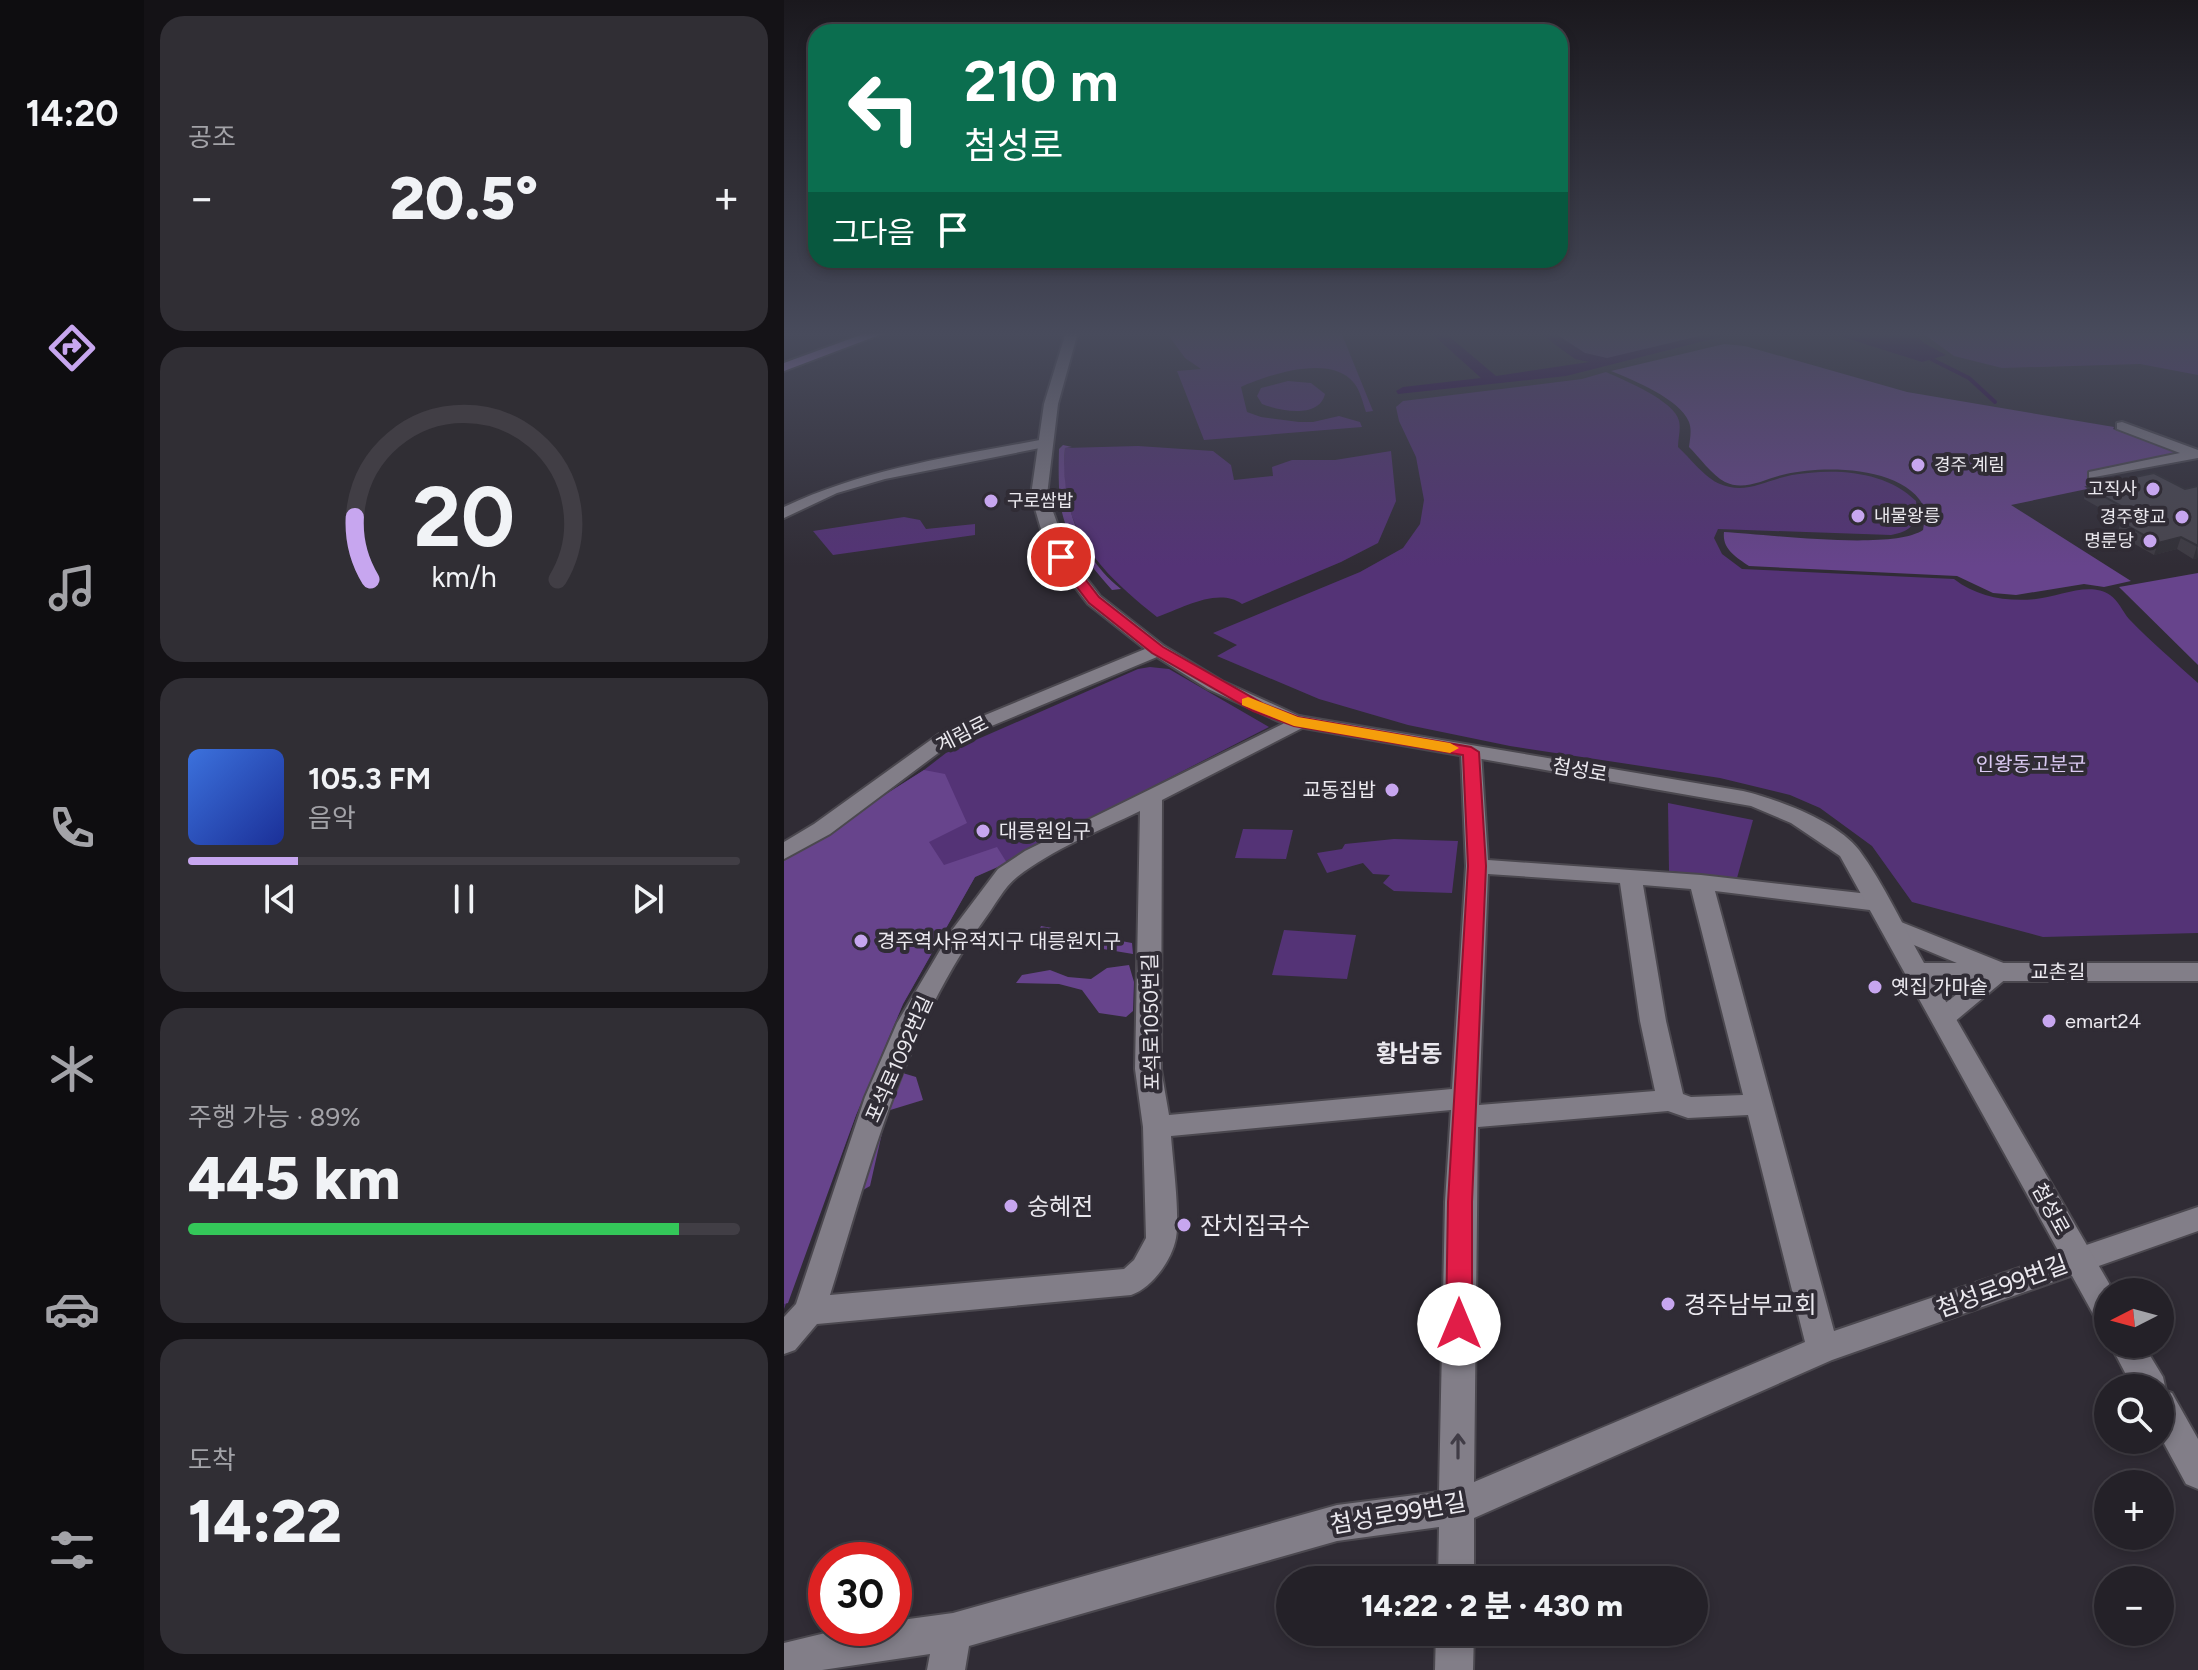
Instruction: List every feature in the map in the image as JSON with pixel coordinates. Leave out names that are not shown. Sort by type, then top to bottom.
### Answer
[{"type":"street","name":"첨성로","points":[[1050,410],[1039,495],[1051,536],[1061,557],[1094,600],[1158,650],[1215,685],[1258,707],[1299,722],[1743,797],[1781,808],[1816,825],[1849,852],[2094,1285]]},
{"type":"street","points":[[2122,426],[2159,441],[2197,449]]},
{"type":"street","points":[[787,511],[832,490],[882,475],[1045,443]]},
{"type":"street","points":[[2094,475],[2197,449]]},
{"type":"street","name":"계림로","points":[[784,852],[822,829],[946,738],[1036,698],[1158,650]]},
{"type":"street","name":"포석로1092번길","points":[[784,1340],[809,1311],[879,1097],[910,1023],[960,936],[1006,874],[1033,856],[1299,722]]},
{"type":"street","points":[[1456,1566],[1460,1202],[1477,866],[1471,752]]},
{"type":"street","name":"포석로1050번길","points":[[809,1311],[1131,1282],[1145,1269],[1161,1239],[1157,1127],[1148,1069],[1151,797]]},
{"type":"street","points":[[1477,866],[1701,882],[1878,903]]},
{"type":"street","points":[[1630,877],[1639,917],[1653,1021],[1671,1100]]},
{"type":"street","points":[[1701,882],[1823,1349]]},
{"type":"street","points":[[1891,926],[2002,972],[1944,1017]]},
{"type":"street","name":"교촌길","points":[[1919,972],[2198,972]]},
{"type":"street","points":[[1157,1127],[1466,1108],[1671,1100],[1688,1108],[1760,1104]]},
{"type":"street","name":"첨성로99번길","points":[[784,1662],[822,1660],[953,1632],[1337,1523],[1458,1507],[1823,1349],[2198,1219]]},
{"type":"street","points":[[2174,1429],[2198,1472]]},
{"type":"street","points":[[946,1670],[953,1632]]},
{"type":"street","points":[[1454,1670],[1455,1646]]},
{"type":"green space","points":[[1192,410],[1247,410],[1261,417],[1299,422],[1339,416],[1360,422],[1362,427],[1204,440]]},
{"type":"green space","name":"인왕동고분군","points":[[1397,410],[1672,410],[1679,421],[1678,447],[1703,473],[1720,484],[1739,488],[1792,475],[1841,472],[1874,477],[1916,501],[1915,521],[1909,529],[1891,535],[1718,529],[1714,538],[1722,554],[1742,569],[1954,579],[1982,594],[2014,600],[2093,589],[2113,597],[2129,619],[2198,683],[2198,933],[2043,937],[1912,902],[1872,846],[1820,808],[1790,795],[1720,778],[1510,746],[1408,725],[1319,699],[1217,656],[1237,645],[1213,633],[1360,572],[1403,548],[1420,524],[1424,500],[1416,457]]},
{"type":"green space","points":[[1138,446],[1213,451],[1231,465],[1234,480],[1273,476],[1272,467],[1292,460],[1335,460],[1391,451],[1396,501],[1378,543],[1341,562],[1242,604],[1233,599],[1211,598],[1157,617],[1117,582],[1086,545],[1075,524],[1064,476],[1065,448]]},
{"type":"green space","points":[[904,517],[920,520],[926,529],[975,524],[975,535],[833,555],[813,531]]},
{"type":"green space","name":"경주역사유적지구 대릉원지구","points":[[1138,669],[1169,669],[1269,727],[975,877],[903,1004],[856,1115],[784,1309],[784,859],[946,753]]},
{"type":"green space","points":[[1668,803],[1753,820],[1737,878],[1669,871]]},
{"type":"green space","points":[[1243,829],[1293,830],[1286,859],[1235,858]]},
{"type":"green space","points":[[1394,839],[1458,841],[1452,893],[1394,891],[1383,883],[1390,875],[1373,874],[1363,863],[1327,873],[1317,853],[1342,849],[1345,844]]},
{"type":"green space","points":[[1284,930],[1356,935],[1347,979],[1272,975]]},
{"type":"shaded area","name":"경주 계림","points":[[1680,410],[2013,410],[2114,427],[2179,453],[2092,475],[2106,485],[2011,505],[2131,581],[2104,587],[2084,584],[2016,595],[1993,593],[1957,576],[1749,566],[1728,548],[1724,532],[1827,540],[1885,539],[1923,530],[1926,511],[1917,496],[1903,485],[1865,472],[1803,471],[1748,485],[1725,482],[1689,447],[1691,431]]},
{"type":"shaded area","points":[[1063,445],[1072,447],[1065,448],[1064,468],[1075,526],[1094,560],[1121,589],[1112,590],[1083,555],[1066,527],[1059,475],[1059,449]]},
{"type":"shaded area","points":[[2198,573],[2198,665],[2119,587]]},
{"type":"shaded area","name":"경주역사유적지구 대릉원지구","points":[[924,770],[945,774],[967,823],[929,842],[944,865],[997,847],[1007,863],[975,877],[903,1004],[856,1115],[788,1303],[784,1304],[784,859]]},
{"type":"shaded area","points":[[1041,926],[1132,943],[1133,954],[1055,941],[1038,944],[1035,940]]},
{"type":"shaded area","points":[[1129,965],[1134,982],[1133,1011],[1126,1017],[1099,1013],[1082,990],[1059,984],[1016,983],[1022,975],[1050,970],[1068,977],[1091,979],[1107,968]]},
{"type":"shaded area","points":[[896,1071],[916,1077],[923,1100],[887,1111],[870,1186],[830,1209]]},
{"type":"building","points":[[2154,473],[2185,489],[2198,486],[2198,546],[2181,537],[2158,543],[2121,522],[2141,517],[2087,487]]},
{"type":"slow traffic","points":[[1248,702],[1294,721],[1450,748]]},
{"type":"place","name":"경주 계림","points":[[1918,465]]},
{"type":"place","name":"고직사","points":[[2153,489]]},
{"type":"place","name":"구로쌈밥","points":[[991,501]]},
{"type":"place","name":"내물왕릉","points":[[1858,516]]},
{"type":"place","name":"경주향교","points":[[2182,517]]},
{"type":"place","name":"명룬당","points":[[2150,541]]},
{"type":"place","name":"교동집밥","points":[[1392,790]]},
{"type":"place","name":"대릉원입구","points":[[983,831]]},
{"type":"place","name":"경주역사유적지구 대릉원지구","points":[[861,941]]},
{"type":"place","name":"옛집 가마솥","points":[[1875,987]]},
{"type":"place","name":"emart24","points":[[2049,1021]]},
{"type":"place","name":"숭혜전","points":[[1011,1206]]},
{"type":"place","name":"잔치집국수","points":[[1184,1225]]},
{"type":"place","name":"경주남부교회","points":[[1668,1304]]},
{"type":"district","name":"황남동","points":[[1409,1053]]},
{"type":"route","points":[[1061,557],[1094,600],[1158,650],[1258,707],[1294,721],[1471,752],[1477,866],[1460,1202],[1459,1324]]}]
